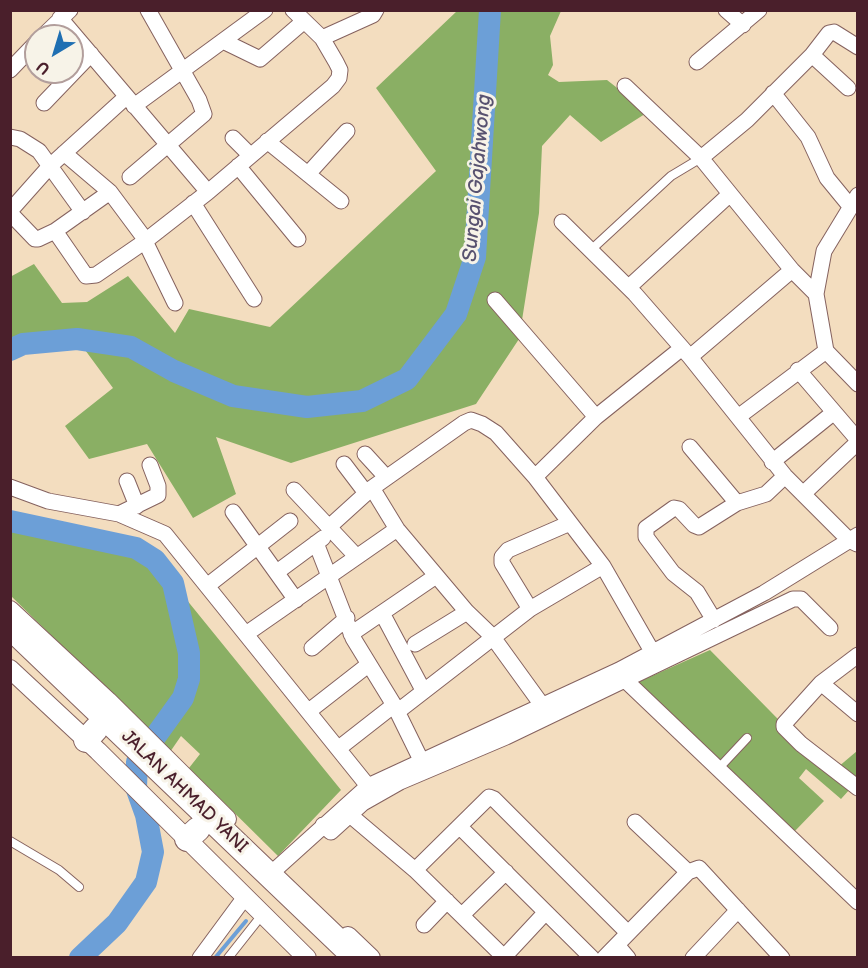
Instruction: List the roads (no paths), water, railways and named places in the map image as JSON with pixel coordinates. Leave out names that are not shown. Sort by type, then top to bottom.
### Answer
[{"type":"highway","name":"JALAN AHMAD YANI","points":[[10,627],[105,727],[332,957]]},
{"type":"highway","name":"JALAN AHMAD YANI","points":[[10,649],[105,727]]},
{"type":"highway","name":"JALAN AHMAD YANI","points":[[194,815],[356,957]]},
{"type":"street","points":[[130,177],[204,114],[148,10]]},
{"type":"street","points":[[322,38],[373,15],[376,10]]},
{"type":"street","points":[[726,10],[743,25]]},
{"type":"street","points":[[697,62],[759,10]]},
{"type":"street","points":[[110,192],[43,238],[34,239],[10,212],[64,153],[130,101],[182,71],[261,12]]},
{"type":"street","points":[[65,14],[91,54],[208,192]]},
{"type":"street","points":[[55,231],[86,276],[90,277],[144,242],[208,192],[339,78],[340,70],[322,38],[298,16],[260,59],[223,41]]},
{"type":"street","points":[[701,158],[747,120],[812,55],[831,31],[858,47]]},
{"type":"street","points":[[44,103],[91,54]]},
{"type":"street","points":[[10,70],[24,55]]},
{"type":"street","points":[[812,55],[848,88]]},
{"type":"street","points":[[625,86],[701,158],[792,270],[816,294]]},
{"type":"street","points":[[773,93],[808,137],[827,178],[854,200],[824,251],[816,294],[826,351],[834,362],[858,384]]},
{"type":"street","points":[[308,174],[346,131]]},
{"type":"street","points":[[10,137],[32,145],[83,212]]},
{"type":"street","points":[[233,138],[250,155]]},
{"type":"street","points":[[267,141],[341,201]]},
{"type":"street","points":[[64,153],[110,192],[142,235],[175,303]]},
{"type":"street","points":[[238,166],[298,239]]},
{"type":"street","points":[[629,287],[729,195]]},
{"type":"street","points":[[193,203],[254,298]]},
{"type":"street","points":[[326,828],[331,832],[363,803],[400,782],[771,599],[855,540],[803,494],[772,462],[686,353],[629,287],[562,222]]},
{"type":"street","points":[[536,477],[596,417],[686,353],[792,270]]},
{"type":"street","points":[[495,300],[596,417]]},
{"type":"street","points":[[738,417],[826,351]]},
{"type":"street","points":[[798,370],[858,441],[803,494]]},
{"type":"street","points":[[772,462],[833,413]]},
{"type":"street","points":[[277,572],[316,543],[369,490],[471,420],[496,433],[536,477],[603,566],[656,656]]},
{"type":"street","points":[[690,447],[737,503]]},
{"type":"street","points":[[365,454],[386,477]]},
{"type":"street","points":[[344,464],[369,490],[397,529],[436,576],[467,612],[492,636],[546,711]]},
{"type":"street","points":[[119,514],[158,495],[158,486],[150,465]]},
{"type":"street","points":[[712,627],[697,592],[673,573],[646,537],[645,531],[674,508],[679,509],[689,521],[699,527],[737,503],[766,494],[785,476]]},
{"type":"street","points":[[127,481],[137,506]]},
{"type":"street","points":[[10,487],[48,501],[119,514],[165,534],[368,786]]},
{"type":"street","points":[[294,490],[356,556]]},
{"type":"street","points":[[233,512],[296,600]]},
{"type":"street","points":[[207,586],[290,521]]},
{"type":"street","points":[[530,609],[502,563],[502,557],[508,550],[570,523]]},
{"type":"street","points":[[246,634],[329,579],[356,556],[397,529]]},
{"type":"street","points":[[316,543],[347,618],[351,634],[396,709],[422,762]]},
{"type":"street","points":[[339,748],[423,690],[530,609],[603,566]]},
{"type":"street","points":[[351,634],[436,576]]},
{"type":"street","points":[[771,599],[801,599],[830,628]]},
{"type":"street","points":[[10,610],[105,727]]},
{"type":"street","points":[[415,644],[467,612]]},
{"type":"street","points":[[382,613],[423,690]]},
{"type":"street","points":[[312,648],[347,618]]},
{"type":"street","points":[[858,655],[820,682],[784,727],[801,744],[858,788]]},
{"type":"street","points":[[309,711],[368,665]]},
{"type":"street","points":[[10,669],[105,727]]},
{"type":"street","points":[[621,674],[858,902]]},
{"type":"street","points":[[820,682],[858,714]]},
{"type":"street","points":[[277,868],[326,828],[368,786],[546,711]]},
{"type":"street","points":[[416,870],[487,797],[491,797],[628,933]]},
{"type":"street","points":[[194,815],[277,868],[371,957]]},
{"type":"street","points":[[194,815],[245,897],[307,957]]},
{"type":"street","points":[[350,815],[416,870],[502,957],[545,913]]},
{"type":"street","points":[[635,822],[688,872]]},
{"type":"street","points":[[460,827],[592,957]]},
{"type":"street","points":[[604,957],[688,872],[699,868],[782,957]]},
{"type":"street","points":[[462,915],[506,872]]},
{"type":"street","points":[[200,957],[245,897]]},
{"type":"street","points":[[424,925],[447,901]]},
{"type":"street","points":[[693,957],[738,910]]},
{"type":"street","points":[[617,945],[628,957]]},
{"type":"lane","points":[[592,249],[671,176],[701,158]]},
{"type":"lane","points":[[718,769],[747,738]]},
{"type":"lane","points":[[10,841],[59,870],[79,887]]},
{"type":"lane","points":[[228,957],[262,915]]},
{"type":"waterway","name":"Sungai Gajahwong","points":[[10,350],[23,344],[77,339],[131,347],[174,371],[233,396],[307,407],[362,401],[407,379],[456,314],[475,257],[490,10]]},
{"type":"waterway","name":"Sungai Gajahwong","points":[[10,521],[136,548],[155,560],[173,583],[189,653],[189,679],[183,698],[137,762],[136,787],[146,815],[153,852],[146,882],[117,923],[80,958]]},
{"type":"waterway","points":[[215,958],[246,921]]}]
